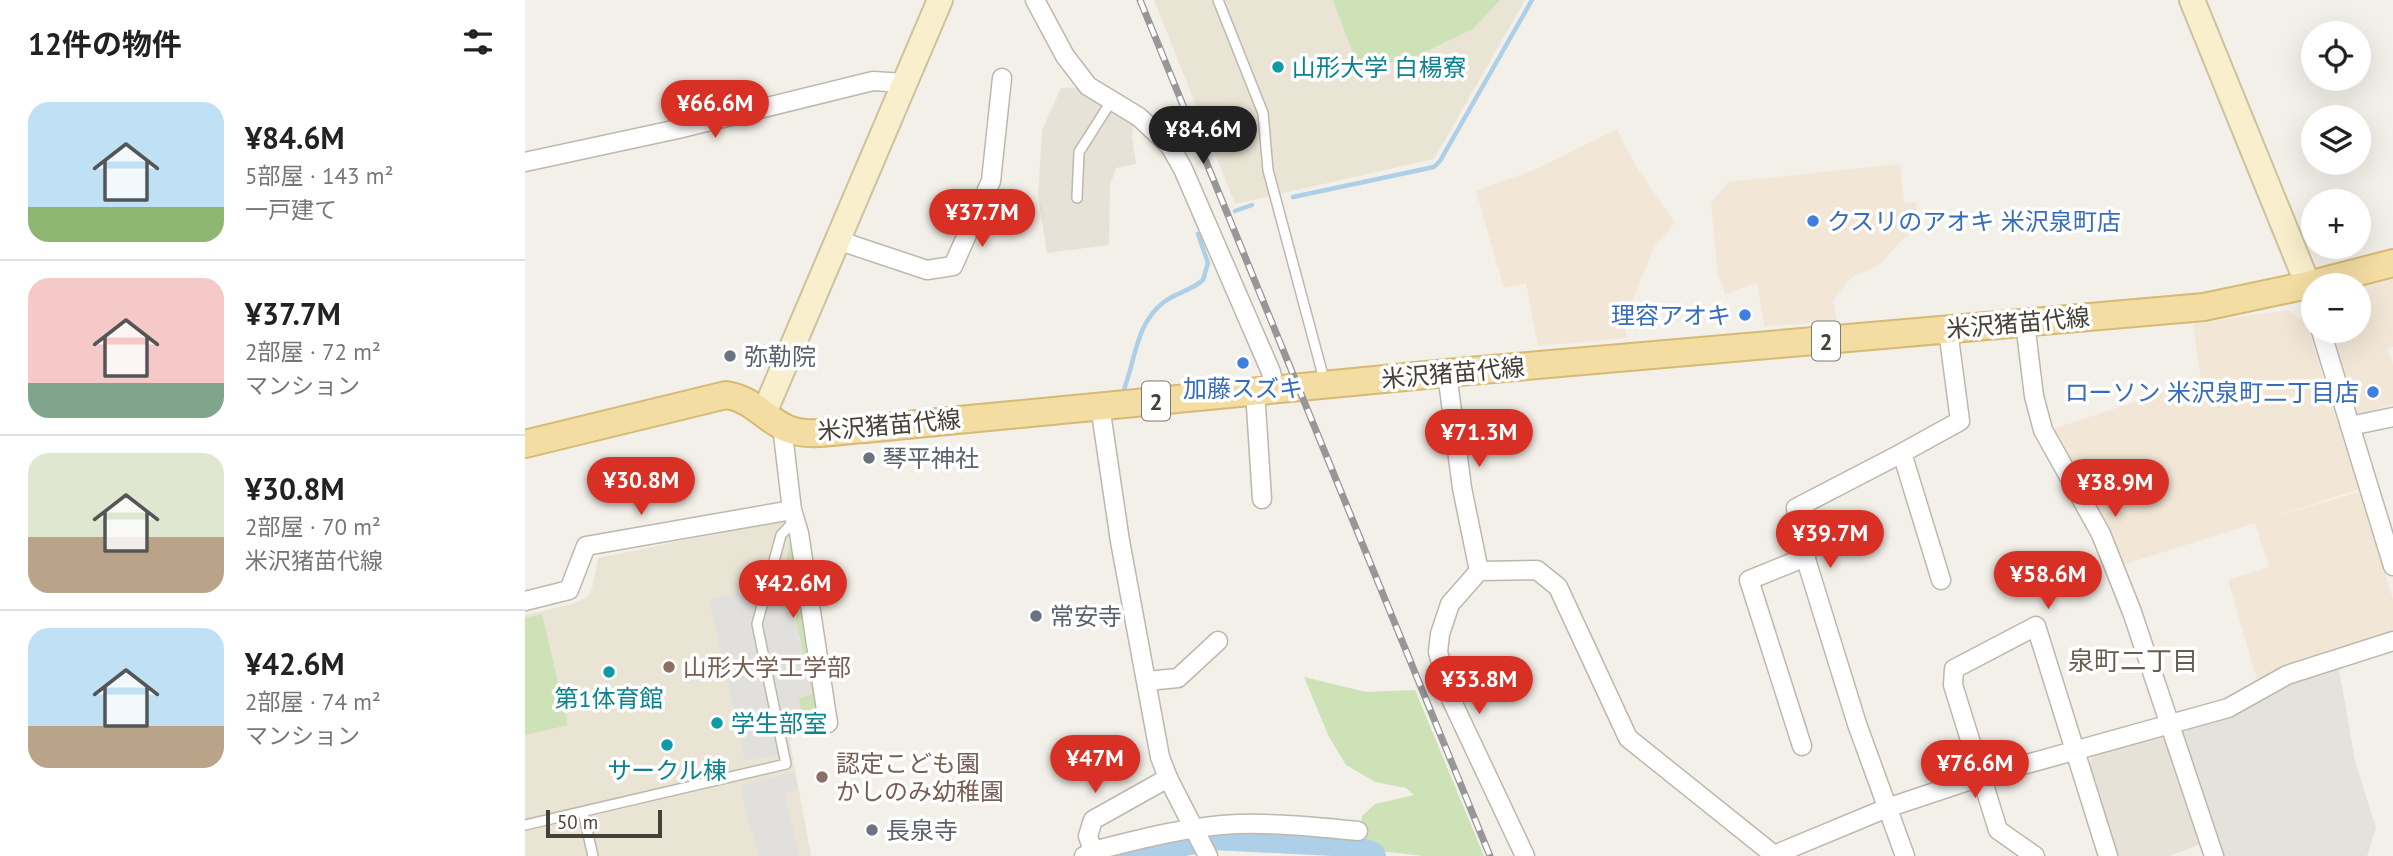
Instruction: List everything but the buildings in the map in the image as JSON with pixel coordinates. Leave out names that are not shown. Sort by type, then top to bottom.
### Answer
[{"type":"main road","name":"米沢猪苗代線","points":[[2367,273],[2393,263]]},
{"type":"main road","name":"米沢猪苗代線","points":[[525,444],[726,395],[741,397],[773,420],[801,432],[818,432],[2301,296]]},
{"type":"street","points":[[828,723],[799,533],[773,420],[837,240],[940,0]]},
{"type":"street","points":[[1035,0],[1065,56],[1089,86],[1155,130],[1170,146],[1183,169],[1260,348],[1265,390],[1262,499]]},
{"type":"street","points":[[2192,0],[2302,273]]},
{"type":"street","points":[[837,240],[927,270],[953,266],[991,181],[1002,78]]},
{"type":"street","points":[[525,162],[678,129],[873,81],[904,82]]},
{"type":"street","points":[[2025,323],[2034,396],[2043,430],[2101,534],[2132,612],[2214,856]]},
{"type":"street","points":[[1905,856],[1857,724],[1806,557],[1796,508],[1960,421],[1948,330]]},
{"type":"street","points":[[2325,343],[2393,566]]},
{"type":"street","points":[[1447,373],[1462,488],[1479,571]]},
{"type":"street","points":[[1100,406],[1120,541],[1160,757],[1208,856]]},
{"type":"street","points":[[2350,426],[2393,417]]},
{"type":"street","points":[[1902,453],[1941,580]]},
{"type":"street","points":[[525,600],[569,590],[586,546],[793,515]]},
{"type":"street","points":[[1802,746],[1749,580],[1806,557]]},
{"type":"street","points":[[1525,856],[1451,699],[1438,652],[1440,634],[1450,604],[1479,571],[1537,570],[1558,587],[1628,738],[1774,855],[1887,808],[1980,777],[2228,708],[2287,675],[2393,641]]},
{"type":"street","points":[[2035,856],[1999,830],[1953,685],[1954,669],[2036,626],[2108,856]]},
{"type":"street","points":[[1147,681],[1178,678],[1218,641]]},
{"type":"street","points":[[1168,778],[1093,820],[1088,836],[1088,853],[1236,824],[1284,824],[1357,831]]},
{"type":"lane","points":[[1218,0],[1263,113],[1268,170],[1326,384]]},
{"type":"lane","points":[[1077,198],[1079,152],[1112,100]]},
{"type":"lane","points":[[525,825],[786,764],[757,624],[781,535],[793,515]]},
{"type":"lane","points":[[583,812],[593,856]]},
{"type":"shaded area","points":[[1154,0],[1525,0],[1434,159],[1235,204]]},
{"type":"shaded area","points":[[1088,87],[1134,116],[1132,137],[1136,164],[1116,168],[1110,185],[1109,245],[1047,253],[1038,196],[1042,130],[1061,88]]},
{"type":"shaded area","points":[[1617,129],[1636,166],[1675,223],[1654,247],[1624,322],[1627,338],[1538,346],[1526,283],[1504,288],[1476,191],[1536,169]]},
{"type":"shaded area","name":"クスリのアオキ 米沢泉町店","points":[[1900,164],[1904,203],[1916,202],[1920,231],[1903,239],[1878,266],[1852,277],[1833,300],[1837,322],[1764,326],[1757,283],[1725,294],[1718,274],[1711,203],[1728,182]]},
{"type":"shaded area","points":[[2393,271],[2393,347],[2388,349],[2393,365],[2393,404],[2356,415],[2335,343],[2371,343],[2371,280]]},
{"type":"shaded area","points":[[2288,310],[2301,319],[2301,343],[2312,343],[2359,489],[2268,519],[2359,492],[2393,599],[2393,633],[2285,667],[2257,680],[2228,580],[2269,567],[2255,523],[2123,565],[2050,430],[2201,380],[2193,324]]},
{"type":"shaded area","name":"山形大学工学部","points":[[783,520],[790,530],[823,718],[793,734],[790,742],[811,856],[525,856],[525,615],[573,604],[587,597],[592,589],[598,558]]},
{"type":"shaded area","points":[[787,583],[811,694],[798,697],[803,722],[780,727],[786,753],[745,761],[709,600]]},
{"type":"shaded area","points":[[2338,663],[2355,761],[2376,828],[2367,856],[2220,856],[2176,730],[2288,679]]},
{"type":"shaded area","points":[[2164,737],[2201,844],[2169,856],[2118,856],[2088,768],[2092,753]]},
{"type":"shaded area","points":[[794,772],[798,789],[784,793],[800,856],[758,856],[740,786]]},
{"type":"green space","points":[[1333,0],[1500,0],[1473,29],[1414,57],[1359,70]]},
{"type":"green space","points":[[790,541],[822,717],[792,734],[790,726],[804,723],[798,698],[812,694],[785,570]]},
{"type":"green space","points":[[542,614],[568,725],[525,735],[525,618]]},
{"type":"green space","points":[[1304,677],[1366,692],[1415,690],[1484,856],[1423,856],[1380,851],[1361,834],[1362,816],[1375,804],[1414,795],[1406,788],[1375,782],[1346,765],[1329,737]]},
{"type":"waterway","points":[[1293,197],[1434,167],[1440,161],[1532,0]]},
{"type":"waterway","points":[[1235,211],[1252,205]]},
{"type":"waterway","points":[[1123,392],[1142,332],[1154,311],[1164,302],[1203,280],[1208,263],[1198,234]]},
{"type":"waterway","points":[[1121,856],[1212,836],[1334,842],[1372,856]]},
{"type":"railway","points":[[1140,0],[1490,856]]},
{"type":"place","name":"山形大学 白楊寮","points":[[1278,67]]},
{"type":"place","name":"クスリのアオキ 米沢泉町店","points":[[1813,221]]},
{"type":"place","name":"理容アオキ","points":[[1745,315]]},
{"type":"place","name":"弥勒院","points":[[730,356]]},
{"type":"place","name":"加藤スズキ","points":[[1243,363]]},
{"type":"place","name":"ローソン 米沢泉町二丁目店","points":[[2373,392]]},
{"type":"place","name":"琴平神社","points":[[869,458]]},
{"type":"place","name":"常安寺","points":[[1036,616]]},
{"type":"place","name":"山形大学工学部","points":[[669,667]]},
{"type":"place","name":"第1体育館","points":[[609,672]]},
{"type":"place","name":"学生部室","points":[[717,723]]},
{"type":"place","name":"サークル棟","points":[[667,745]]},
{"type":"place","name":"認定こども園 かしのみ幼稚園","points":[[822,777]]},
{"type":"place","name":"長泉寺","points":[[872,830]]},
{"type":"district","name":"泉町二丁目","points":[[2133,660]]}]
